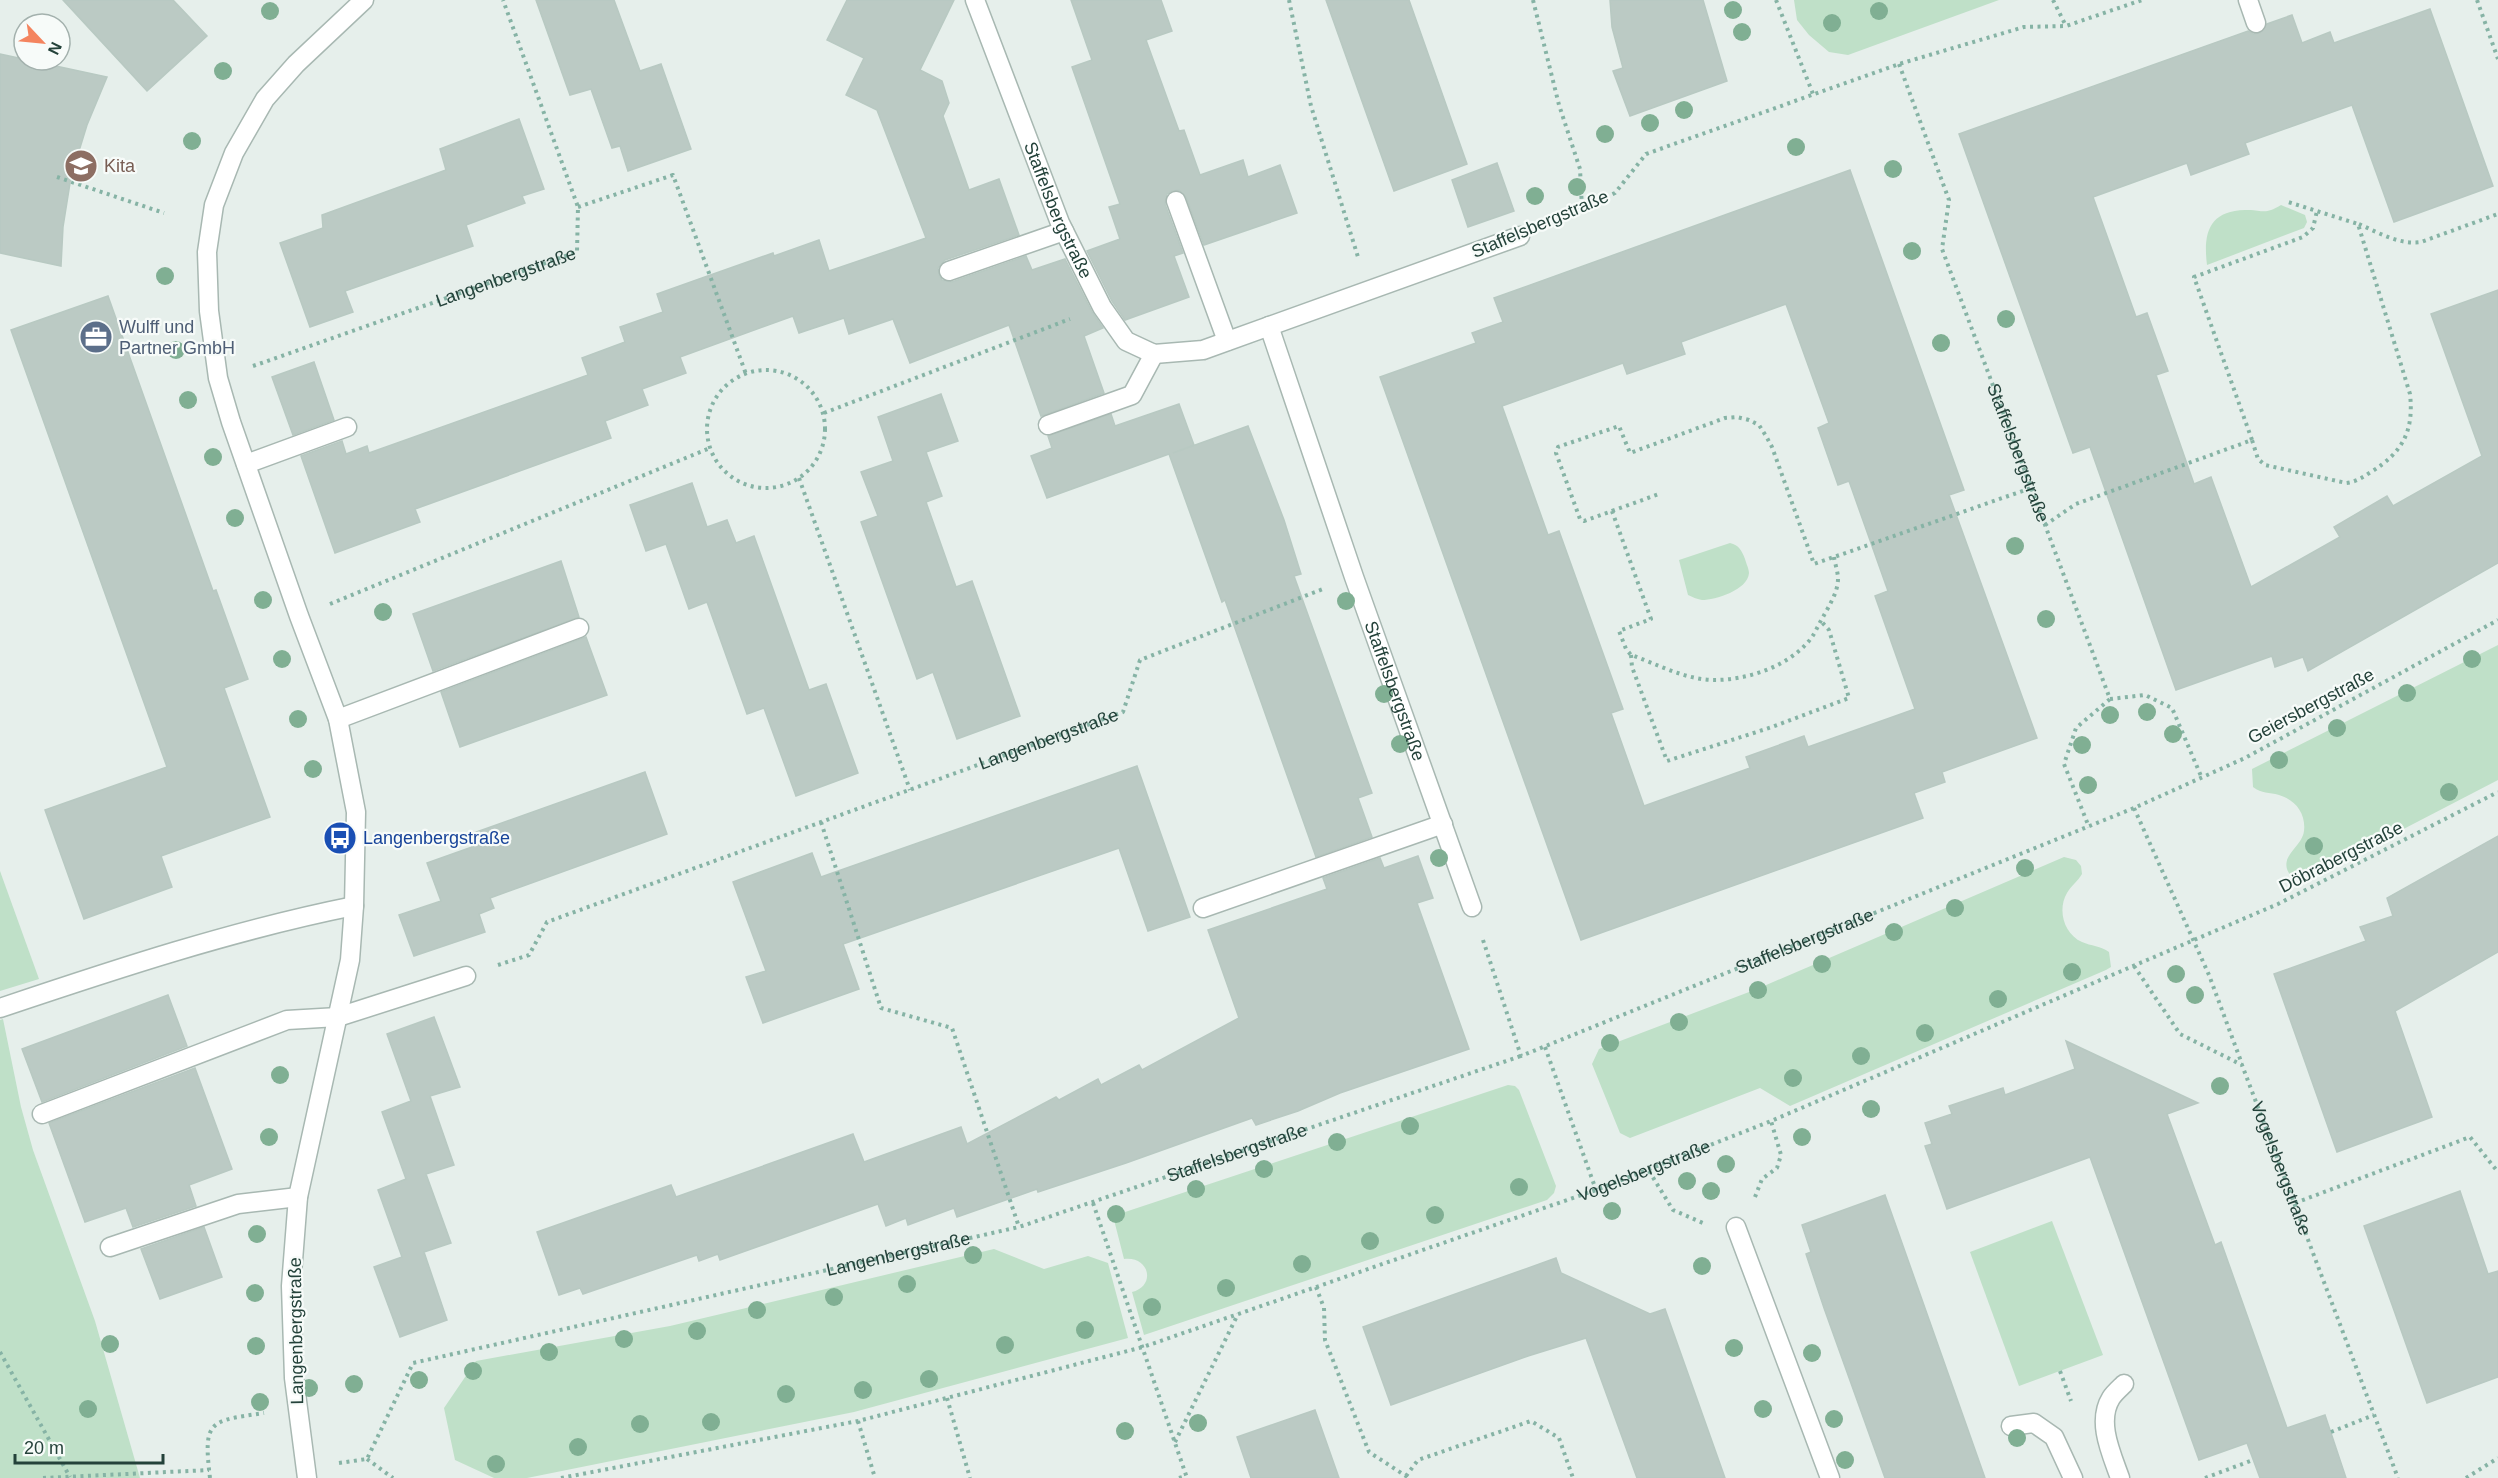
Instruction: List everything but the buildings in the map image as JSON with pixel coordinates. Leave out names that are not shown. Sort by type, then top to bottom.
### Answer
[{"type":"street","name":"Langenbergstraße","points":[[306,1473],[298,1409],[291,1286],[298,1197],[314,1114],[339,1017],[350,960],[354,906],[356,812],[338,719],[299,616],[218,378],[209,311],[207,252],[214,205],[239,144],[265,99],[296,64],[364,0]]},
{"type":"street","name":"Staffelsbergstraße","points":[[975,0],[1064,231],[1102,307],[1126,341],[1154,354],[1203,350],[1520,236]]},
{"type":"street","points":[[2248,0],[2256,23]]},
{"type":"street","points":[[1176,201],[1227,340]]},
{"type":"street","points":[[949,271],[1064,231]]},
{"type":"street","name":"Staffelsbergstraße","points":[[1269,326],[1354,577],[1472,907]]},
{"type":"street","points":[[1048,425],[1132,395],[1154,354]]},
{"type":"street","points":[[246,464],[347,427]]},
{"type":"street","points":[[338,719],[579,628]]},
{"type":"street","points":[[1203,908],[1443,824]]},
{"type":"street","points":[[0,1008],[100,974],[308,915],[354,906]]},
{"type":"street","points":[[42,1114],[287,1020],[339,1017],[465,976]]},
{"type":"street","points":[[110,1247],[238,1204],[298,1197]]},
{"type":"street","points":[[1736,1227],[1830,1478]]},
{"type":"street","points":[[2120,1478],[2110,1450],[2104,1419],[2110,1399],[2124,1384]]},
{"type":"street","points":[[2011,1426],[2034,1423],[2054,1437],[2073,1478]]},
{"type":"path","name":"Langenbergstraße","points":[[218,378],[577,252],[578,207],[503,0]]},
{"type":"path","points":[[1289,0],[1311,106],[1369,290]]},
{"type":"path","points":[[1533,0],[1559,105],[1580,169],[1582,208]]},
{"type":"path","points":[[1776,0],[1813,94]]},
{"type":"path","points":[[2053,0],[2066,26]]},
{"type":"path","name":"Staffelsbergstraße","points":[[1520,236],[1615,193],[1646,154],[1899,64],[2024,27],[2066,26],[2142,0]]},
{"type":"path","points":[[2477,0],[2498,59]]},
{"type":"path","name":"Staffelsbergstraße","points":[[1899,64],[1949,200],[1942,249],[2110,699]]},
{"type":"path","points":[[578,207],[673,175],[746,374]]},
{"type":"path","points":[[57,177],[164,213]]},
{"type":"path","points":[[2285,201],[2409,243],[2421,242],[2498,214]]},
{"type":"path","points":[[2317,211],[2313,228],[2303,237],[2194,277],[2258,459],[2265,465],[2346,483],[2355,482],[2390,460],[2401,446],[2412,414],[2410,394],[2358,224]]},
{"type":"path","points":[[824,413],[1102,307]]},
{"type":"path","points":[[766,370],[782,372],[800,380],[816,396],[824,413],[825,439],[819,457],[799,478],[780,487],[763,489],[743,484],[730,477],[715,460],[710,448],[707,423],[711,407],[723,389],[746,374],[766,370]]},
{"type":"path","points":[[1659,494],[1584,521],[1580,519],[1556,453],[1560,444],[1619,426],[1630,453],[1725,418],[1737,417],[1759,426],[1772,447],[1814,564],[2031,488]]},
{"type":"path","points":[[2044,525],[2076,504],[2252,440]]},
{"type":"path","points":[[299,616],[710,448]]},
{"type":"path","points":[[799,478],[910,789]]},
{"type":"path","points":[[1612,511],[1651,619],[1619,631],[1626,649],[1631,655],[1696,678],[1712,680],[1747,677],[1783,661],[1808,642],[1834,597],[1838,580],[1834,557]]},
{"type":"path","name":"Langenbergstraße","points":[[465,976],[529,956],[547,922],[1123,712],[1140,660],[1354,577]]},
{"type":"path","name":"Geiersbergstraße","points":[[2134,808],[2245,758],[2498,620]]},
{"type":"path","points":[[1631,655],[1632,667],[1667,761],[1772,727],[1849,698],[1828,630],[1821,621]]},
{"type":"path","points":[[2089,827],[2064,764],[2076,728],[2110,699],[2145,695],[2172,708],[2201,776]]},
{"type":"path","name":"Döbrabergstraße","points":[[2193,941],[2278,904],[2498,792]]},
{"type":"path","name":"Staffelsbergstraße","points":[[1019,1227],[1545,1047],[2134,808]]},
{"type":"path","name":"Vogelsbergstraße","points":[[2134,808],[2220,1002],[2398,1478]]},
{"type":"path","points":[[821,822],[881,1008],[952,1028],[1019,1227]]},
{"type":"path","points":[[1472,907],[1521,1056]]},
{"type":"path","name":"Vogelsbergstraße","points":[[1143,1347],[1648,1171],[2193,941]]},
{"type":"path","points":[[2134,966],[2180,1034],[2242,1065]]},
{"type":"path","points":[[1545,1047],[1596,1190]]},
{"type":"path","points":[[1648,1171],[1673,1210],[1705,1224],[1736,1227],[1756,1210],[1755,1195],[1762,1179],[1777,1168],[1780,1155],[1771,1121]]},
{"type":"path","points":[[2295,1203],[2470,1137],[2498,1172]]},
{"type":"path","points":[[1093,1203],[1186,1477],[1179,1478]]},
{"type":"path","name":"Langenbergstraße","points":[[367,1459],[413,1363],[1019,1227]]},
{"type":"path","points":[[1316,1287],[1324,1308],[1325,1341],[1370,1452],[1408,1477],[1418,1460],[1531,1421],[1559,1438],[1573,1478]]},
{"type":"path","points":[[1175,1443],[1238,1314]]},
{"type":"path","points":[[561,1478],[858,1421],[1143,1347]]},
{"type":"path","points":[[0,1353],[70,1477]]},
{"type":"path","points":[[946,1398],[970,1478]]},
{"type":"path","points":[[210,1478],[206,1443],[212,1427],[225,1419],[298,1409]]},
{"type":"path","points":[[2331,1432],[2374,1415]]},
{"type":"path","points":[[858,1421],[875,1478]]},
{"type":"path","points":[[2466,1478],[2498,1458]]},
{"type":"path","points":[[306,1473],[367,1459],[393,1478]]},
{"type":"path","points":[[2205,1478],[2253,1460]]},
{"type":"path","points":[[43,1478],[209,1470]]},
{"type":"green space","points":[[1794,0],[1999,0],[1848,55],[1829,52],[1809,35],[1797,20]]},
{"type":"green space","points":[[2281,205],[2305,215],[2307,222],[2304,228],[2207,265],[2206,243],[2211,226],[2216,219],[2233,211],[2266,211]]},
{"type":"green space","points":[[1730,543],[1740,549],[1748,568],[1749,573],[1743,584],[1730,593],[1708,600],[1700,600],[1688,595],[1679,560]]},
{"type":"green space","points":[[2498,645],[2498,780],[2311,877],[2304,879],[2291,876],[2286,863],[2304,831],[2301,813],[2295,804],[2285,797],[2253,787],[2252,769]]},
{"type":"green space","points":[[2064,857],[2076,860],[2081,866],[2082,874],[2064,900],[2064,921],[2076,938],[2109,952],[2111,967],[1790,1106],[1760,1088],[1630,1138],[1620,1133],[1592,1064],[1599,1049],[1757,989]]},
{"type":"green space","points":[[0,871],[39,979],[0,991]]},
{"type":"green space","points":[[3,1019],[21,1107],[33,1150],[95,1321],[140,1478],[0,1478],[0,1020]]},
{"type":"green space","points":[[1508,1085],[1515,1086],[1519,1090],[1556,1186],[1554,1193],[1547,1200],[1144,1335],[1132,1292],[1145,1284],[1147,1272],[1140,1262],[1124,1259],[1113,1216]]},
{"type":"green space","points":[[2052,1221],[2103,1355],[2019,1386],[1970,1252]]},
{"type":"green space","points":[[994,1249],[1044,1269],[1088,1256],[1108,1263],[1128,1338],[854,1412],[527,1478],[494,1478],[455,1460],[444,1408],[476,1361],[670,1326]]},
{"type":"place","name":"Kita","points":[[81,166]]},
{"type":"place","name":"Wulff und Partner GmbH","points":[[96,337]]},
{"type":"place","name":"Langenbergstraße","points":[[340,838]]}]
